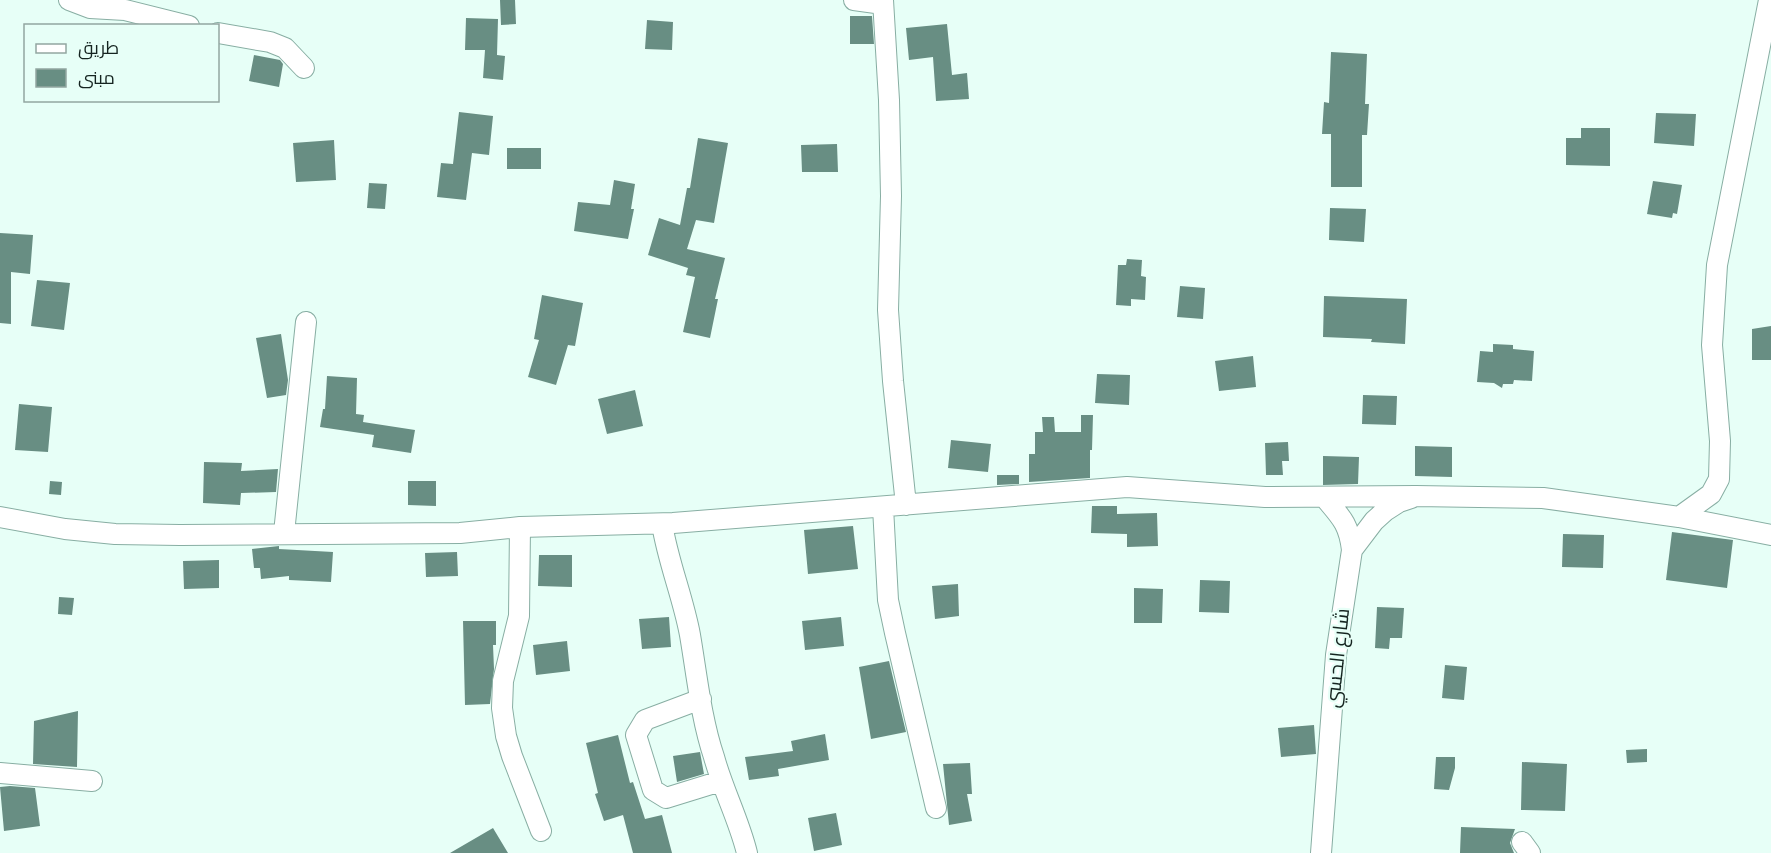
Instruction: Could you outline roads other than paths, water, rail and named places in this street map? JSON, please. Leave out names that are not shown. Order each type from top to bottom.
[{"type":"street","points":[[69,0],[90,8],[125,10],[181,24]]},
{"type":"street","points":[[854,0],[883,2],[891,184],[888,310],[906,506]]},
{"type":"street","points":[[1679,517],[1712,494],[1719,479],[1720,441],[1712,345],[1717,265],[1769,0]]},
{"type":"street","points":[[219,33],[270,42],[285,48],[304,68]]},
{"type":"street","points":[[284,533],[306,322]]},
{"type":"street","points":[[0,517],[65,530],[115,534],[460,533],[520,527],[662,524],[1127,487],[1265,497],[1543,498],[1679,517],[1771,534]]},
{"type":"street","name":"شارع الحسي","points":[[1321,853],[1336,655],[1352,550],[1374,521],[1385,511],[1399,502],[1416,496]]},
{"type":"street","points":[[1325,498],[1344,519],[1349,529],[1352,550]]},
{"type":"street","points":[[883,507],[888,600],[936,808]]},
{"type":"street","points":[[662,524],[667,554],[690,635],[707,734],[747,853]]},
{"type":"street","points":[[520,527],[519,616],[503,681],[502,708],[512,756],[541,831]]},
{"type":"street","points":[[700,699],[645,720],[636,735],[654,790],[666,798],[721,781]]},
{"type":"street","points":[[0,773],[92,781]]}]
